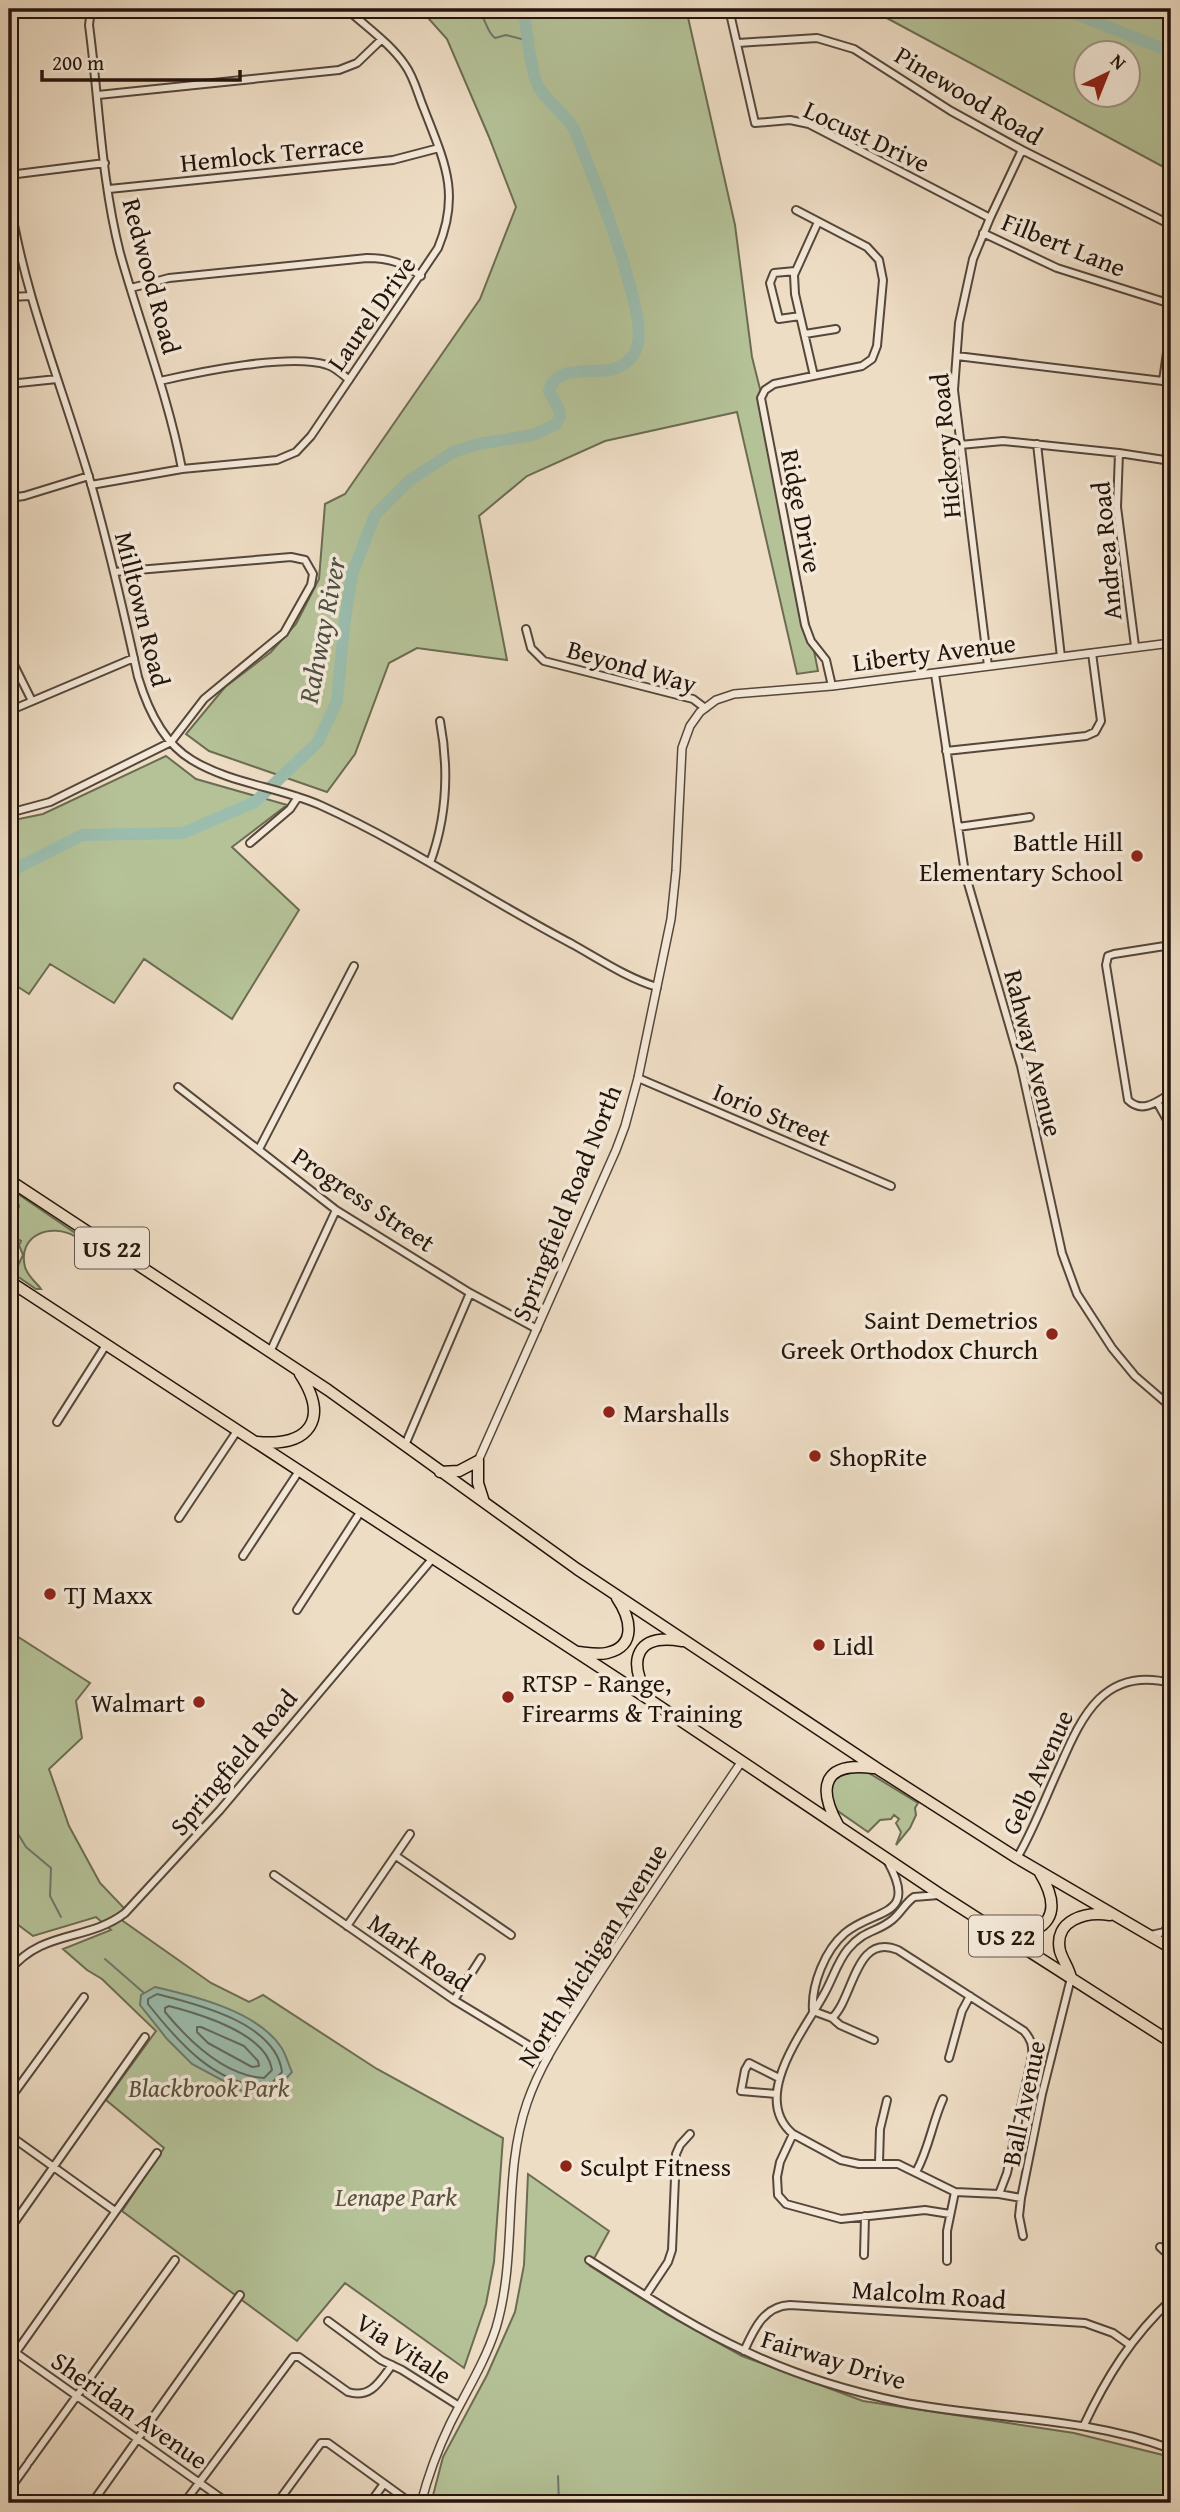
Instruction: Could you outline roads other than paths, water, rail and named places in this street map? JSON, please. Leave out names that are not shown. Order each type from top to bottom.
[{"type":"highway","name":"US 22","points":[[9,1180],[89,1228],[405,1445],[486,1506],[877,1769],[1038,1871],[1171,1948]]},
{"type":"highway","points":[[9,1192],[13,1206],[9,1224]]},
{"type":"highway","name":"US 22","points":[[9,1281],[578,1652],[941,1895],[1171,2042]]},
{"type":"highway","points":[[253,1441],[290,1441],[310,1425],[314,1412],[312,1398],[296,1369]]},
{"type":"highway","points":[[440,1472],[459,1471],[478,1461],[478,1483],[486,1506]]},
{"type":"highway","points":[[578,1652],[608,1653],[625,1640],[628,1619],[613,1593]]},
{"type":"highway","points":[[650,1700],[637,1673],[636,1661],[639,1653],[649,1644],[660,1640],[689,1643]]},
{"type":"highway","points":[[840,1828],[826,1799],[831,1779],[848,1767],[877,1769]]},
{"type":"highway","points":[[998,1932],[1030,1932],[1048,1919],[1052,1898],[1038,1871]]},
{"type":"highway","points":[[1071,1978],[1060,1947],[1061,1935],[1068,1924],[1087,1914],[1117,1917]]},
{"type":"street","name":"Redwood Road","points":[[95,9],[89,25],[111,215],[174,427],[182,469]]},
{"type":"street","name":"Laurel Drive","points":[[91,485],[182,469],[287,457],[296,452],[311,436],[438,248],[449,214],[449,190],[439,148],[405,65],[347,9]]},
{"type":"street","name":"Locust Drive","points":[[729,9],[755,123],[790,120],[809,124],[990,218]]},
{"type":"street","name":"Pinewood Road","points":[[738,43],[804,38],[842,44],[865,54],[951,111],[1171,225]]},
{"type":"street","points":[[98,95],[339,70],[357,63],[380,40]]},
{"type":"street","name":"Hemlock Terrace","points":[[109,189],[393,160],[439,148]]},
{"type":"street","name":"Hickory Road","points":[[988,666],[954,390],[959,323],[965,288],[990,218],[1022,150]]},
{"type":"street","points":[[9,175],[105,163]]},
{"type":"street","name":"Milltown Road","points":[[9,197],[16,240],[31,296],[89,477],[145,700],[172,742],[190,759],[214,770],[320,805],[430,863],[558,937],[657,987]]},
{"type":"street","name":"Ridge Drive","points":[[796,210],[867,247],[882,265],[877,346],[872,359],[855,368],[769,387],[762,393],[761,405],[805,625],[811,641],[826,660],[832,686]]},
{"type":"street","points":[[814,376],[795,294],[795,271],[818,222]]},
{"type":"street","name":"Filbert Lane","points":[[984,233],[1057,268],[1171,304]]},
{"type":"street","points":[[131,288],[169,278],[367,258],[392,259],[405,264],[421,276]]},
{"type":"street","points":[[795,271],[774,273],[770,283],[779,319],[800,316]]},
{"type":"street","points":[[9,297],[31,296]]},
{"type":"street","points":[[1163,381],[1171,324]]},
{"type":"street","points":[[804,334],[836,329]]},
{"type":"street","points":[[957,356],[1171,382]]},
{"type":"street","points":[[160,381],[198,373],[301,361],[328,365],[349,380]]},
{"type":"street","points":[[9,384],[57,379]]},
{"type":"street","points":[[960,446],[1003,441],[1171,461]]},
{"type":"street","points":[[1037,444],[1061,657]]},
{"type":"street","name":"Andrea Road","points":[[1119,453],[1116,507],[1135,646]]},
{"type":"street","points":[[9,498],[89,477]]},
{"type":"street","points":[[9,813],[50,802],[172,742],[204,699],[275,642],[291,623],[311,585],[313,574],[305,560],[291,557],[114,572]]},
{"type":"street","name":"Beyond Way","points":[[526,629],[531,648],[544,661],[693,699],[705,708]]},
{"type":"street","name":"Liberty Avenue","points":[[705,708],[716,700],[734,694],[935,674],[1171,643]]},
{"type":"street","points":[[946,751],[1086,736],[1095,732],[1101,721],[1092,653]]},
{"type":"street","points":[[9,655],[32,701]]},
{"type":"street","points":[[9,711],[134,658]]},
{"type":"street","name":"Rahway Avenue","points":[[935,674],[965,873],[1014,1042],[1062,1253],[1091,1318],[1112,1348],[1135,1376],[1171,1407]]},
{"type":"street","name":"Springfield Road North","points":[[478,1461],[616,1150],[629,1114],[673,905],[682,748],[690,726],[705,708]]},
{"type":"street","points":[[430,863],[440,837],[444,808],[446,754],[440,720]]},
{"type":"street","points":[[250,843],[290,809],[298,797]]},
{"type":"street","points":[[958,827],[1030,817]]},
{"type":"street","points":[[1171,945],[1114,954],[1108,956],[1105,965],[1128,1100],[1141,1107],[1157,1102],[1171,1093]]},
{"type":"street","points":[[259,1149],[354,966]]},
{"type":"street","name":"Iorio Street","points":[[638,1078],[891,1185]]},
{"type":"street","name":"Progress Street","points":[[178,1087],[336,1210],[470,1293],[537,1329]]},
{"type":"street","points":[[1157,1102],[1171,1127]]},
{"type":"street","points":[[270,1352],[336,1210]]},
{"type":"street","points":[[405,1445],[470,1293]]},
{"type":"street","points":[[57,1422],[106,1345]]},
{"type":"street","points":[[179,1518],[237,1431]]},
{"type":"street","points":[[243,1556],[299,1471]]},
{"type":"street","points":[[297,1611],[361,1511]]},
{"type":"street","name":"Springfield Road","points":[[9,1971],[34,1948],[48,1941],[106,1925],[125,1913],[220,1810],[433,1558]]},
{"type":"street","name":"Gelb Avenue","points":[[1017,1858],[1075,1730],[1088,1709],[1104,1694],[1134,1681],[1156,1680],[1171,1683]]},
{"type":"street","name":"North Michigan Avenue","points":[[421,2503],[435,2460],[485,2356],[501,2309],[508,2262],[514,2156],[527,2102],[548,2057],[636,1917],[741,1761]]},
{"type":"street","points":[[347,1926],[410,1834]]},
{"type":"street","points":[[396,1856],[511,1936]]},
{"type":"street","points":[[813,2011],[814,1988],[836,1942],[858,1924],[887,1911],[896,1899],[898,1881],[886,1858]]},
{"type":"street","name":"Mark Road","points":[[274,1875],[454,2000],[548,2057]]},
{"type":"street","points":[[941,1895],[914,1897],[891,1921],[862,1935],[847,1951],[779,2078],[776,2094],[780,2121],[793,2134],[841,2160],[859,2164],[898,2164],[956,2193],[999,2194],[1021,2198]]},
{"type":"street","points":[[1149,1935],[1162,1934],[1171,1922]]},
{"type":"street","points":[[832,2018],[842,2005],[861,1962],[876,1947],[891,1947],[1024,2031],[1033,2048],[1007,2173],[999,2194]]},
{"type":"street","points":[[454,2000],[481,1958]]},
{"type":"street","name":"Ball Avenue","points":[[1023,2236],[1019,2216],[1021,2198],[1042,2094],[1071,1978]]},
{"type":"street","points":[[949,2058],[962,2011],[970,1996]]},
{"type":"street","points":[[9,2100],[84,1997]]},
{"type":"street","points":[[813,2011],[874,2040]]},
{"type":"street","points":[[9,2230],[145,2037]]},
{"type":"street","points":[[776,2094],[741,2091],[742,2081],[749,2063],[779,2078]]},
{"type":"street","points":[[879,2163],[880,2129],[887,2099]]},
{"type":"street","points":[[916,2172],[928,2148],[933,2124],[943,2099]]},
{"type":"street","points":[[646,2295],[671,2257],[676,2154],[690,2134]]},
{"type":"street","points":[[793,2134],[780,2162],[777,2177],[778,2195],[791,2206],[841,2218],[925,2210],[950,2214]]},
{"type":"street","points":[[9,2135],[116,2211]]},
{"type":"street","points":[[9,2362],[12,2350],[157,2153]]},
{"type":"street","points":[[947,2261],[947,2231],[956,2193]]},
{"type":"street","points":[[864,2255],[865,2216]]},
{"type":"street","points":[[1160,2247],[1171,2257]]},
{"type":"street","points":[[9,2490],[175,2260]]},
{"type":"street","name":"Fairway Drive","points":[[589,2260],[677,2315],[744,2350],[851,2390],[902,2402],[1084,2425],[1168,2448]]},
{"type":"street","points":[[92,2503],[240,2295]]},
{"type":"street","points":[[1084,2425],[1111,2372],[1130,2345],[1171,2301]]},
{"type":"street","name":"Malcolm Road","points":[[744,2350],[752,2332],[778,2305],[1086,2323],[1112,2333],[1130,2345]]},
{"type":"street","name":"Via Vitale","points":[[328,2321],[381,2360],[459,2406]]},
{"type":"street","name":"Sheridan Avenue","points":[[12,2350],[228,2503]]},
{"type":"street","points":[[184,2503],[290,2359],[296,2357],[348,2392],[356,2394],[364,2394],[373,2389],[392,2365]]},
{"type":"street","points":[[1168,2448],[1171,2436]]},
{"type":"street","points":[[277,2503],[321,2443],[328,2443],[411,2503]]},
{"type":"street","points":[[370,2503],[383,2484]]},
{"type":"water","points":[[155,1987],[224,2007],[257,2024],[281,2047],[292,2072],[271,2095],[244,2092],[192,2064],[167,2039],[140,2005],[141,1995]]},
{"type":"waterway","points":[[477,9],[495,38],[506,35],[529,41]]},
{"type":"waterway","name":"Rahway River","points":[[9,872],[82,835],[183,833],[255,802],[318,742],[337,701],[352,574],[375,515],[410,480],[453,452],[478,444],[533,435],[556,424],[560,417],[559,410],[549,391],[559,377],[574,372],[614,369],[628,361],[635,353],[639,337],[638,323],[619,249],[574,129],[546,97],[535,79],[523,9]]},
{"type":"waterway","name":"Rahway River","points":[[1063,9],[1171,52]]},
{"type":"waterway","points":[[9,1819],[26,1847],[51,1868],[50,1896],[61,1917]]},
{"type":"waterway","points":[[105,1959],[144,1993]]},
{"type":"waterway","points":[[558,2476],[559,2503]]},
{"type":"place","name":"Battle Hill Elementary School","points":[[1137,856]]},
{"type":"place","name":"Saint Demetrios Greek Orthodox Church","points":[[1052,1334]]},
{"type":"place","name":"Marshalls","points":[[609,1412]]},
{"type":"place","name":"ShopRite","points":[[815,1456]]},
{"type":"place","name":"TJ Maxx","points":[[50,1594]]},
{"type":"place","name":"Lidl","points":[[819,1645]]},
{"type":"place","name":"RTSP - Range, Firearms & Training","points":[[508,1697]]},
{"type":"place","name":"Walmart","points":[[199,1702]]},
{"type":"place","name":"Sculpt Fitness","points":[[566,2166]]},
{"type":"park label","name":"Blackbrook Park","points":[[209,2087]]},
{"type":"park label","name":"Lenape Park","points":[[396,2196]]}]
